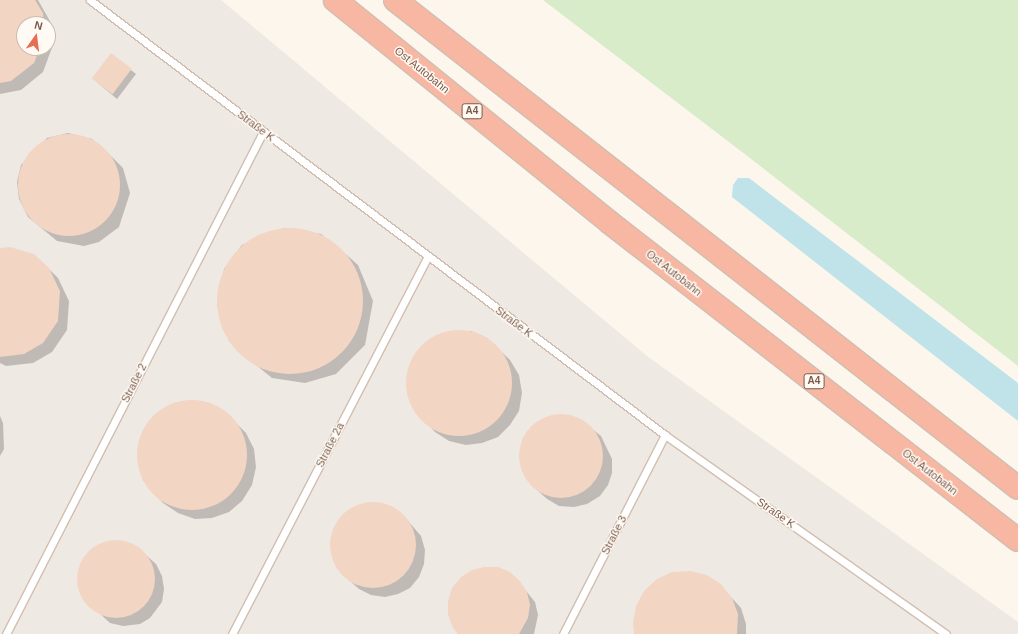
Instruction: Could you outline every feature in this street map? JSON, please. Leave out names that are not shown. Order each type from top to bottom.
[{"type":"highway","name":"Ost Autobahn","points":[[335,0],[609,222],[1018,540]]},
{"type":"highway","points":[[395,0],[1018,488]]},
{"type":"lane","name":"Straße K","points":[[90,0],[665,435],[946,634]]},
{"type":"lane","name":"Straße 2","points":[[6,634],[263,132]]},
{"type":"lane","name":"Straße 2a","points":[[232,634],[428,256]]},
{"type":"lane","name":"Straße 3","points":[[563,634],[665,435]]},
{"type":"shaded area","points":[[0,0],[221,0],[647,356],[1018,622],[1018,634],[0,634]]},
{"type":"green space","points":[[543,0],[1018,0],[1018,366],[746,155]]},
{"type":"water","points":[[738,178],[749,178],[1018,383],[1018,421],[732,197],[733,185]]},
{"type":"building","points":[[0,0],[35,0],[43,16],[16,16],[16,56],[37,56],[34,63],[11,81],[0,83]]},
{"type":"building","points":[[111,53],[132,69],[113,94],[92,79]]},
{"type":"building","points":[[69,134],[89,137],[98,142],[112,156],[117,165],[120,185],[117,205],[112,214],[98,228],[89,233],[69,236],[49,233],[40,228],[26,214],[21,205],[18,185],[21,165],[26,156],[40,142],[49,137]]},
{"type":"building","points":[[290,228],[318,234],[336,245],[346,255],[357,273],[363,301],[357,329],[346,347],[336,357],[318,368],[290,374],[262,368],[244,357],[234,347],[223,329],[217,301],[223,273],[234,255],[244,245],[262,234]]},
{"type":"building","points":[[10,247],[34,254],[49,268],[60,291],[58,321],[43,343],[24,354],[0,357],[0,248]]},
{"type":"building","points":[[459,330],[479,334],[497,345],[508,363],[512,383],[508,403],[497,421],[479,432],[459,436],[439,432],[421,421],[410,403],[406,383],[410,363],[421,345],[439,334]]},
{"type":"building","points":[[192,400],[213,404],[223,409],[231,416],[238,424],[243,434],[247,455],[243,476],[238,486],[231,494],[223,501],[213,506],[192,510],[171,506],[161,501],[153,494],[146,486],[141,476],[137,455],[141,434],[146,424],[153,416],[161,409],[171,404]]},
{"type":"building","points":[[553,414],[569,414],[585,421],[596,432],[603,448],[603,464],[600,472],[591,486],[585,491],[569,498],[553,498],[537,491],[526,480],[519,464],[519,448],[526,432],[537,421]]},
{"type":"building","points":[[373,502],[389,506],[403,515],[412,529],[416,545],[412,561],[403,575],[389,584],[373,588],[357,584],[343,575],[334,561],[330,545],[334,529],[343,515],[357,506]]},
{"type":"building","points":[[116,540],[131,543],[138,547],[148,557],[152,564],[155,579],[152,594],[148,601],[138,611],[131,615],[116,618],[101,615],[94,611],[84,601],[80,594],[77,579],[80,564],[84,557],[94,547],[101,543]]},
{"type":"building","points":[[484,567],[498,567],[510,572],[520,581],[527,592],[530,605],[528,618],[519,634],[458,634],[453,628],[448,615],[448,601],[452,588],[461,577],[472,570]]},
{"type":"building","points":[[690,571],[707,575],[721,584],[732,598],[738,614],[737,634],[634,634],[633,623],[636,606],[644,591],[657,579],[672,572]]}]
